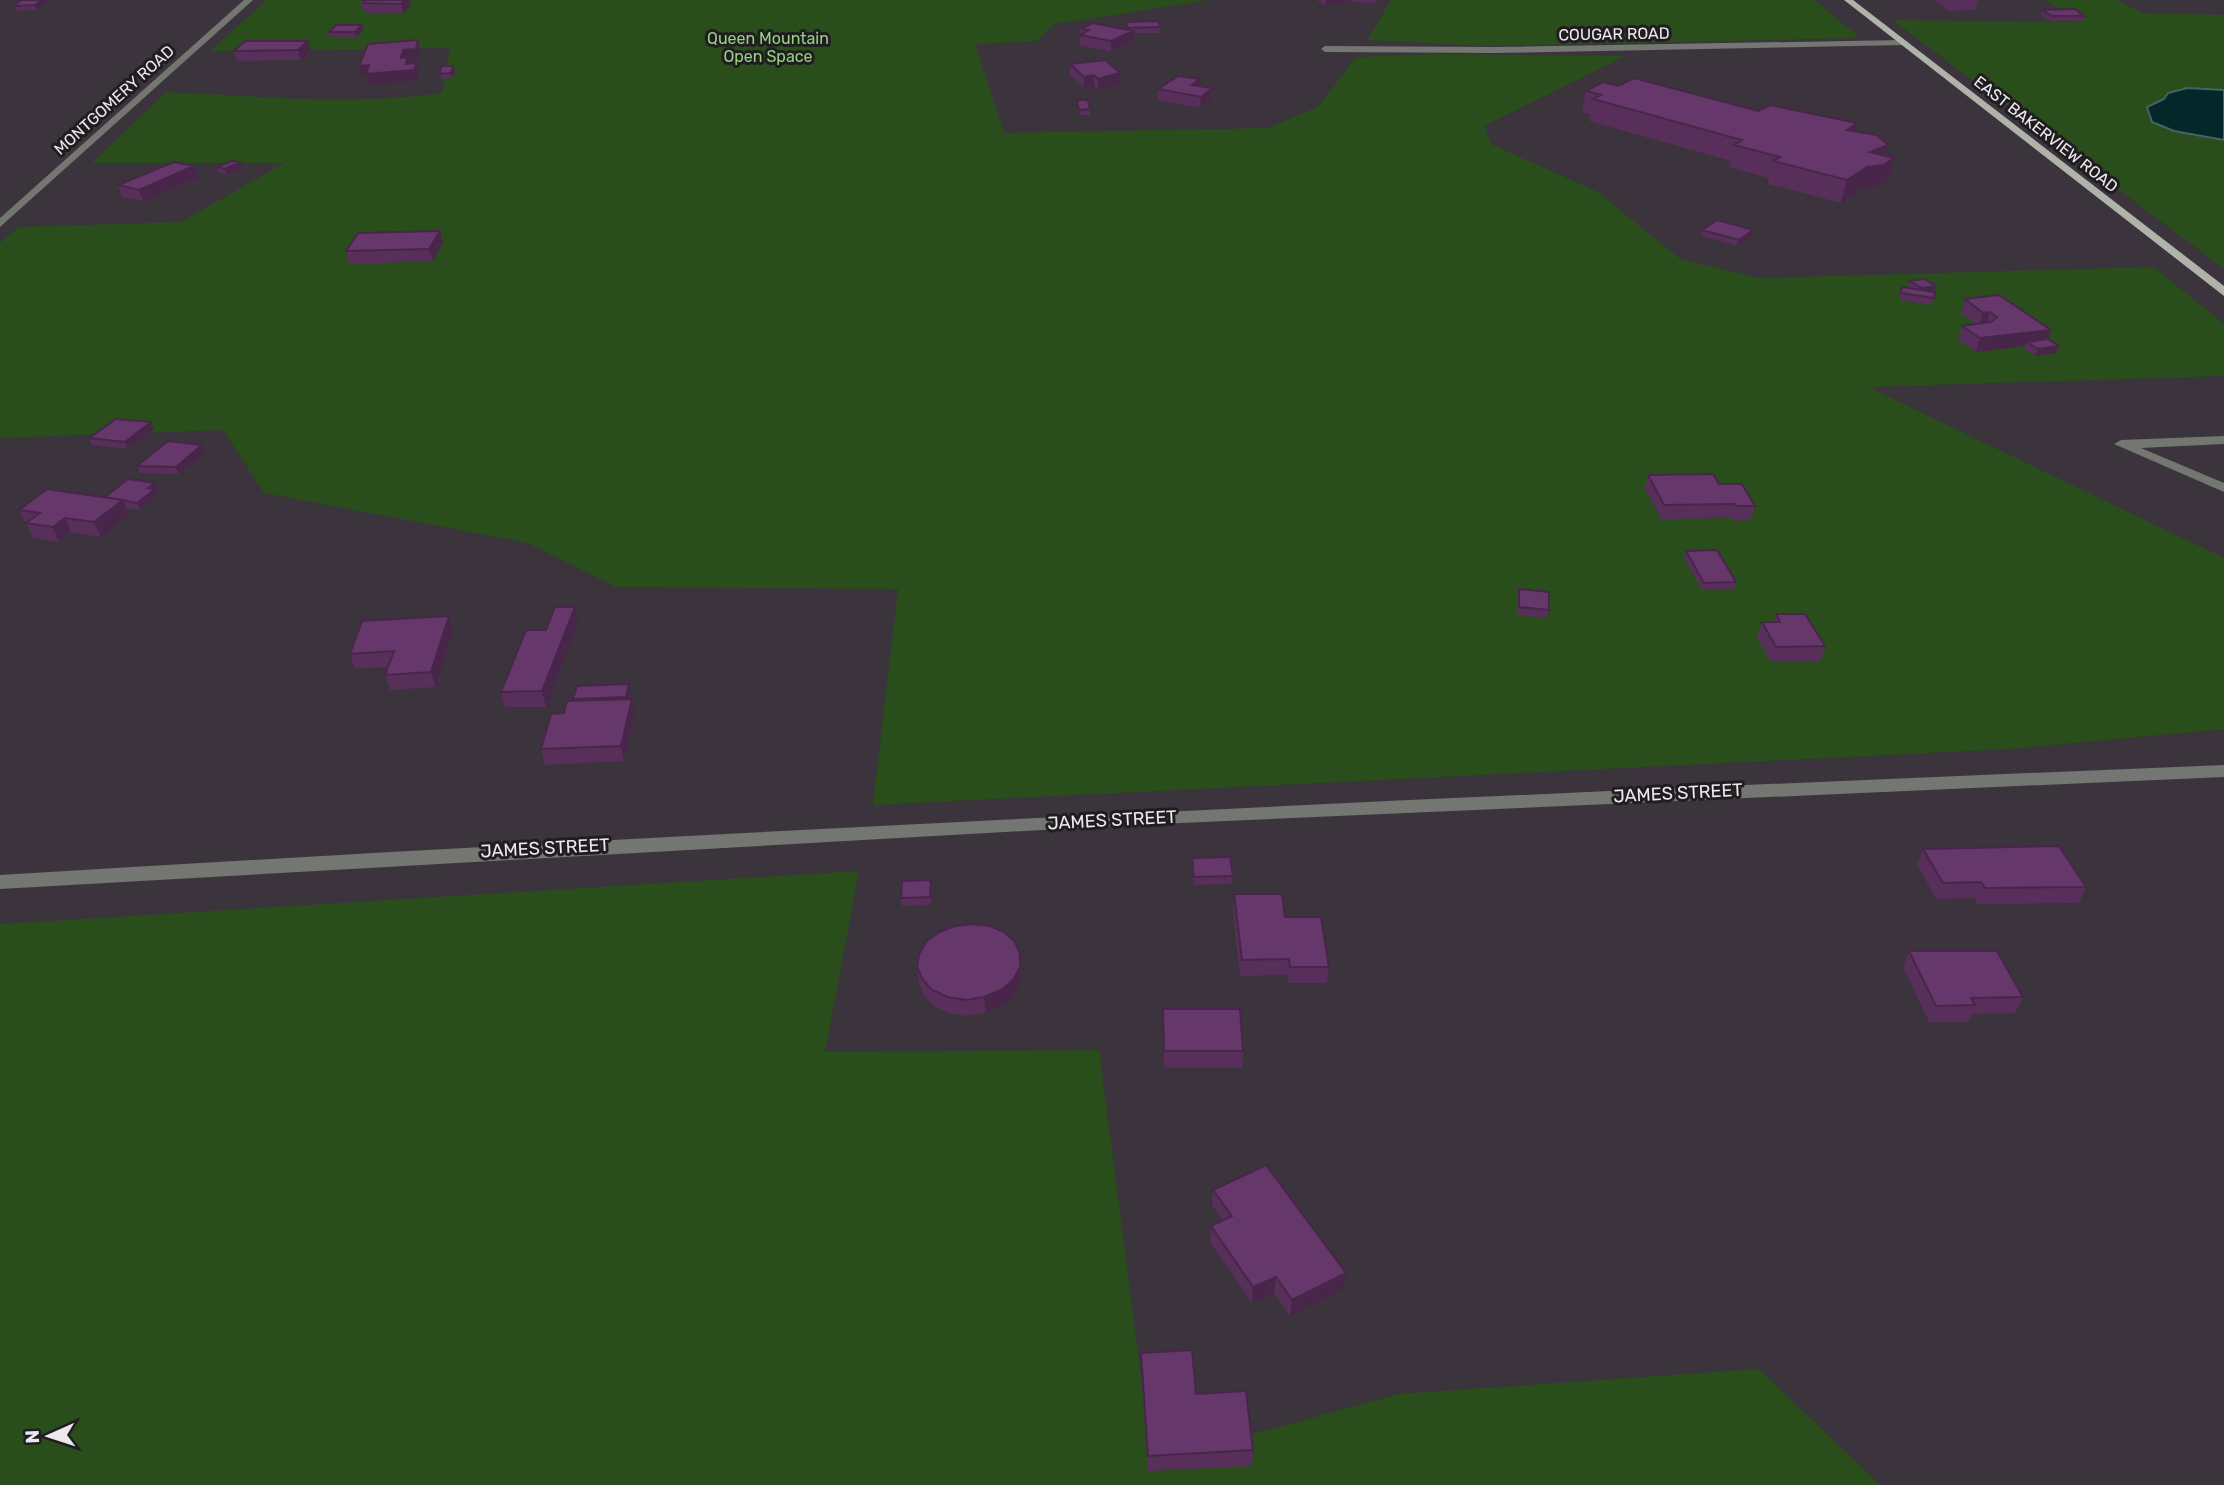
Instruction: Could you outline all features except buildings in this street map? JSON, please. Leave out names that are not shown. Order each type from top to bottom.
[{"type":"main road","name":"EAST BAKERVIEW ROAD","points":[[1848,0],[2224,292]]},
{"type":"street","name":"MONTGOMERY ROAD","points":[[0,225],[249,0]]},
{"type":"street","name":"COUGAR ROAD","points":[[1325,49],[1495,50],[1903,43]]},
{"type":"street","points":[[2224,440],[2121,444],[2224,488]]},
{"type":"street","name":"JAMES STREET","points":[[0,882],[503,850],[1675,792],[2224,771]]},
{"type":"green space","name":"Queen Mountain Open Space","points":[[267,0],[1209,0],[1055,24],[1037,41],[975,44],[1004,133],[1269,128],[1319,106],[1356,57],[1439,54],[1625,56],[1484,126],[1491,144],[1598,192],[1680,259],[1760,278],[2154,267],[2224,324],[2224,376],[1868,387],[2224,558],[2224,729],[2009,749],[873,805],[898,589],[616,587],[528,543],[264,493],[223,430],[0,438],[0,243],[18,227],[181,222],[284,163],[92,163],[166,92],[338,99],[442,93],[450,48],[210,51]]},
{"type":"green space","points":[[1391,0],[1815,0],[1860,38],[1484,46],[1367,40]]},
{"type":"green space","points":[[2047,0],[2118,0],[2142,13],[2224,15],[2224,90],[2187,88],[2168,93],[2174,131],[2224,140],[2224,269],[1892,20],[2074,22]]},
{"type":"green space","points":[[859,871],[825,1052],[1099,1050],[1152,1462],[1399,1394],[1759,1369],[1880,1485],[0,1485],[0,924]]},
{"type":"shaded area","points":[[2187,88],[2224,90],[2224,140],[2174,131],[2152,122],[2147,107],[2164,99],[2168,93]]}]
